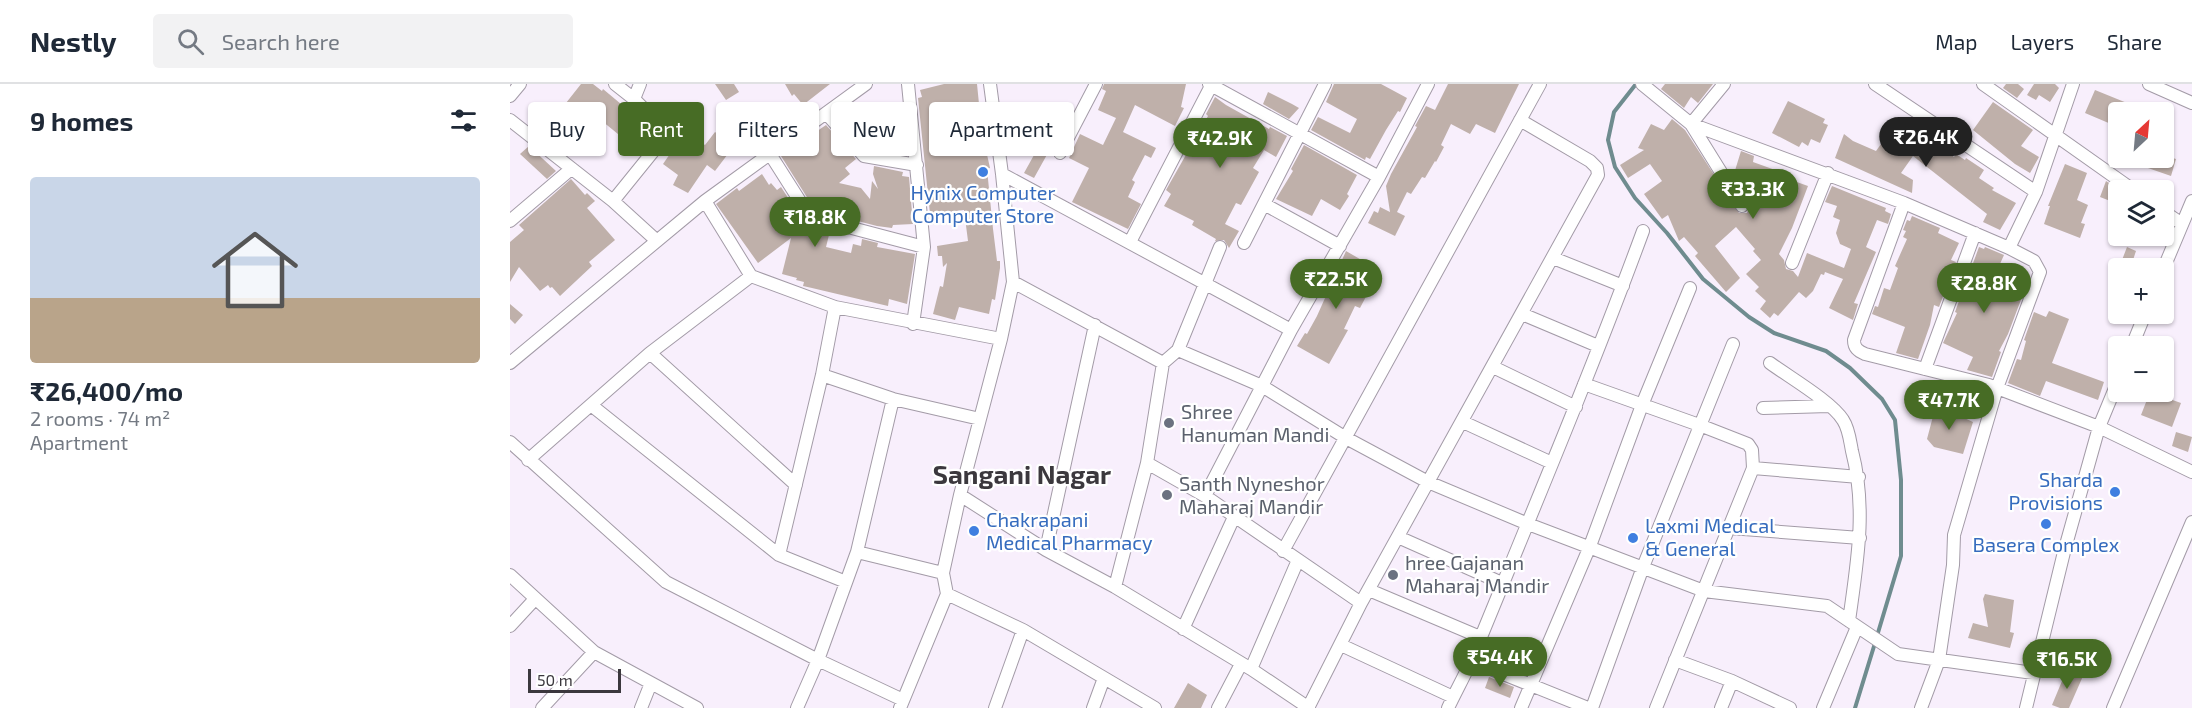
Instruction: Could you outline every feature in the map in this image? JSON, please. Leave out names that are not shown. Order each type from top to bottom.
[{"type":"street","points":[[510,96],[520,84]]},
{"type":"street","points":[[613,201],[668,133],[634,99],[615,84]]},
{"type":"street","points":[[634,99],[640,84]]},
{"type":"street","points":[[819,118],[866,84]]},
{"type":"street","points":[[908,84],[924,247],[913,324]]},
{"type":"street","points":[[510,442],[666,582],[902,704],[947,594],[943,573],[960,495],[1001,339],[1012,282],[1002,174],[990,84]]},
{"type":"street","points":[[1074,126],[1096,84]]},
{"type":"street","points":[[1130,242],[1211,84],[1379,177]]},
{"type":"street","points":[[1244,243],[1325,84]]},
{"type":"street","points":[[1205,496],[1291,330],[1379,177],[1428,84]]},
{"type":"street","points":[[1283,551],[1539,84]]},
{"type":"street","points":[[1691,124],[1724,84]]},
{"type":"street","points":[[1875,84],[2036,192]]},
{"type":"street","points":[[1983,84],[2119,180]]},
{"type":"street","points":[[2009,248],[2036,192],[2073,84]]},
{"type":"street","points":[[2149,84],[2192,103]]},
{"type":"street","points":[[1645,87],[1691,124],[1828,173],[1975,233],[2034,261],[2040,272],[1997,388],[1954,535],[1953,565],[1939,660],[1922,708]]},
{"type":"street","points":[[826,113],[864,156],[917,165]]},
{"type":"street","points":[[510,120],[613,201],[657,241]]},
{"type":"street","points":[[960,495],[1046,550],[1115,587],[1309,708],[1361,603],[1598,175],[1597,168],[1590,161],[1520,120]]},
{"type":"street","points":[[1691,124],[1742,206]]},
{"type":"street","points":[[510,363],[705,201],[767,156]]},
{"type":"street","points":[[771,156],[810,217],[924,247]]},
{"type":"street","points":[[510,221],[571,169]]},
{"type":"street","points":[[1792,263],[1828,173]]},
{"type":"street","points":[[1002,174],[1291,330]]},
{"type":"street","points":[[705,201],[751,276],[835,307],[913,324],[1001,339]]},
{"type":"street","points":[[2168,258],[2192,201]]},
{"type":"street","points":[[1904,203],[1854,340],[1854,345],[1858,350],[1865,354],[1997,388],[2099,427],[2192,472]]},
{"type":"street","points":[[1264,204],[1340,246]]},
{"type":"street","points":[[2174,219],[2182,224]]},
{"type":"street","points":[[1341,645],[1451,702],[1504,584],[1576,407],[1643,231]]},
{"type":"street","points":[[1925,369],[1975,233]]},
{"type":"street","points":[[1115,587],[1147,463],[1163,363],[1178,350],[1220,247]]},
{"type":"street","points":[[1552,258],[1623,286]]},
{"type":"street","points":[[528,460],[651,353],[751,276]]},
{"type":"street","points":[[1012,282],[1163,363]]},
{"type":"street","points":[[1521,708],[1590,546],[1642,405],[1690,288]]},
{"type":"street","points":[[779,555],[822,375],[835,307]]},
{"type":"street","points":[[1522,314],[1598,346]]},
{"type":"street","points":[[1046,550],[1095,325]]},
{"type":"street","points":[[1471,661],[1590,708],[1643,567],[1702,426],[1733,344]]},
{"type":"street","points":[[1178,350],[1262,386],[1346,438],[1428,482],[1528,524],[1704,591],[1827,606],[1898,654],[2033,673]]},
{"type":"street","points":[[651,353],[796,485]]},
{"type":"street","points":[[1770,363],[1830,406],[1843,420],[1859,477],[1860,538],[1857,626],[1823,708]]},
{"type":"street","points":[[1493,367],[1576,407]]},
{"type":"street","points":[[822,375],[893,399],[980,419]]},
{"type":"street","points":[[1584,384],[1748,444],[1752,450],[1753,468],[1656,708]]},
{"type":"street","points":[[797,708],[818,660],[857,552],[893,399]]},
{"type":"street","points":[[2026,708],[2033,673],[2099,427],[2109,402]]},
{"type":"street","points":[[591,405],[779,555],[846,582]]},
{"type":"street","points":[[1763,408],[1830,406]]},
{"type":"street","points":[[1463,422],[1552,463]]},
{"type":"street","points":[[1147,463],[1205,496],[1361,603]]},
{"type":"street","points":[[1753,468],[1859,477]]},
{"type":"street","points":[[1183,629],[1234,517]]},
{"type":"street","points":[[2113,708],[2192,522]]},
{"type":"street","points":[[1730,528],[1860,538]]},
{"type":"street","points":[[1398,537],[1504,584]]},
{"type":"street","points":[[857,552],[943,573]]},
{"type":"street","points":[[1218,708],[1246,667],[1298,560]]},
{"type":"street","points":[[510,575],[594,652],[698,708]]},
{"type":"street","points":[[1369,590],[1480,637]]},
{"type":"street","points":[[947,594],[1023,630],[1155,708]]},
{"type":"street","points":[[510,626],[535,599]]},
{"type":"street","points":[[996,708],[1023,630]]},
{"type":"street","points":[[542,708],[594,652]]},
{"type":"street","points":[[1675,660],[1732,681],[1791,708]]},
{"type":"street","points":[[1093,708],[1104,678]]},
{"type":"street","points":[[1721,708],[1732,681]]},
{"type":"street","points":[[641,708],[651,683]]},
{"type":"building","points":[[581,84],[593,84],[602,91],[603,89],[619,102],[618,134],[606,124],[606,102],[567,102]]},
{"type":"building","points":[[715,84],[734,84],[739,92],[726,100]]},
{"type":"building","points":[[785,84],[830,84],[807,102],[801,102],[794,94],[792,96]]},
{"type":"building","points":[[944,84],[977,84],[979,102],[929,102],[929,156],[987,156],[993,229],[997,261],[1000,261],[995,300],[992,299],[989,314],[959,307],[955,320],[933,314],[940,286],[943,287],[947,263],[943,267],[942,256],[938,256],[937,246],[968,241],[964,210],[930,214],[918,98],[922,97],[920,90]]},
{"type":"building","points":[[1104,84],[1186,84],[1181,107],[1184,108],[1175,126],[1135,105],[1123,132],[1156,148],[1151,158],[1145,155],[1132,180],[1135,182],[1128,197],[1141,204],[1128,229],[1072,202],[1089,168],[1069,158],[1074,156],[1074,147],[1080,134],[1103,145],[1116,118],[1098,110],[1106,91],[1102,89]]},
{"type":"building","points":[[1334,84],[1381,84],[1407,98],[1370,159],[1366,157],[1365,160],[1311,130],[1318,117],[1350,133],[1357,119],[1326,102]]},
{"type":"building","points":[[1448,84],[1519,84],[1495,133],[1476,124],[1470,134],[1451,124],[1441,145],[1444,147],[1436,162],[1411,194],[1407,192],[1397,212],[1405,216],[1395,236],[1368,223],[1374,211],[1378,213],[1380,207],[1390,212],[1386,186],[1391,174],[1426,106],[1435,110]]},
{"type":"building","points":[[1665,84],[1713,84],[1698,103],[1691,97],[1684,108],[1661,89]]},
{"type":"building","points":[[2006,84],[2018,84],[2024,89],[2017,98],[2003,88]]},
{"type":"building","points":[[2034,84],[2055,84],[2059,88],[2050,102],[2039,95],[2036,100],[2027,95]]},
{"type":"building","points":[[2095,90],[2125,102],[2108,102],[2108,123],[2085,113]]},
{"type":"building","points":[[1268,92],[1299,108],[1289,119],[1263,104]]},
{"type":"building","points":[[1215,97],[1269,129],[1270,127],[1287,136],[1276,157],[1264,150],[1253,168],[1259,172],[1241,205],[1236,203],[1225,224],[1239,231],[1229,248],[1224,240],[1215,241],[1216,239],[1192,225],[1194,221],[1164,206],[1171,194],[1166,190],[1208,116],[1206,114]]},
{"type":"building","points":[[1788,101],[1825,119],[1823,123],[1828,125],[1820,143],[1811,139],[1808,146],[1802,142],[1799,147],[1772,133]]},
{"type":"building","points":[[1993,102],[2033,130],[2021,146],[2039,157],[2030,173],[2015,164],[1973,130]]},
{"type":"building","points":[[1672,119],[1685,130],[1739,213],[1747,213],[1750,206],[1733,177],[1741,151],[1754,156],[1753,162],[1781,172],[1780,176],[1808,186],[1779,254],[1784,260],[1786,269],[1793,271],[1798,277],[1807,253],[1844,268],[1851,249],[1840,244],[1836,233],[1840,220],[1833,217],[1837,206],[1825,202],[1832,186],[1886,208],[1885,211],[1891,214],[1888,224],[1877,220],[1866,247],[1876,252],[1854,303],[1858,304],[1853,320],[1829,308],[1843,279],[1825,272],[1824,275],[1821,274],[1813,291],[1806,298],[1799,292],[1778,316],[1774,313],[1770,318],[1760,309],[1766,301],[1755,291],[1759,287],[1746,274],[1761,260],[1753,251],[1755,249],[1736,227],[1715,246],[1740,278],[1726,292],[1695,256],[1698,253],[1684,237],[1679,241],[1668,215],[1662,219],[1644,194],[1662,181],[1650,164],[1628,178],[1620,165],[1644,150],[1638,148],[1651,124],[1664,130]]},
{"type":"building","points":[[1899,119],[1928,135],[1954,157],[1956,154],[1965,160],[1966,158],[1984,170],[1979,178],[1994,188],[1992,190],[2016,203],[2000,230],[1983,222],[1987,214],[1913,156],[1901,173],[1913,180],[1912,193],[1835,158],[1844,134],[1853,141],[1876,151]]},
{"type":"building","points":[[826,125],[831,131],[831,156],[853,156],[856,159],[845,168],[850,174],[839,183],[861,188],[870,199],[872,181],[878,189],[873,174],[874,166],[903,172],[902,176],[909,177],[913,224],[893,225],[892,228],[877,226],[815,210],[781,156],[819,156],[819,130]]},
{"type":"building","points":[[715,132],[716,156],[726,156],[715,171],[707,165],[688,193],[673,185],[678,175],[663,164],[668,156],[704,156],[705,145]]},
{"type":"building","points":[[1304,145],[1357,175],[1347,194],[1349,196],[1340,210],[1321,199],[1312,216],[1276,199],[1293,171],[1291,169]]},
{"type":"building","points":[[528,147],[528,156],[540,156],[556,171],[547,179],[520,154]]},
{"type":"building","points":[[1033,156],[1046,156],[1034,178],[1024,173]]},
{"type":"building","points":[[2065,164],[2087,173],[2077,200],[2088,205],[2081,223],[2085,224],[2080,238],[2044,224],[2050,206],[2048,206]]},
{"type":"building","points":[[2148,168],[2173,168],[2171,176]]},
{"type":"building","points":[[762,174],[769,185],[771,183],[777,190],[781,187],[804,222],[830,231],[826,247],[851,253],[853,244],[861,246],[862,239],[878,243],[877,247],[915,254],[907,304],[889,299],[888,306],[803,286],[804,282],[796,280],[797,278],[782,274],[791,238],[758,263],[716,204],[737,188],[739,191]]},
{"type":"building","points":[[571,179],[585,195],[587,193],[595,201],[587,208],[615,240],[589,262],[592,266],[560,296],[548,285],[540,291],[519,267],[510,282],[510,242],[524,230],[519,225]]},
{"type":"building","points":[[2106,181],[2108,182],[2108,200],[2100,197]]},
{"type":"building","points":[[1912,216],[1940,228],[1938,233],[1959,243],[1951,260],[1956,262],[1939,307],[1934,305],[1930,325],[1918,359],[1896,353],[1905,327],[1872,314],[1875,306],[1878,307],[1884,288],[1890,290],[1898,268],[1895,266],[1907,239],[1903,237],[1906,231],[1903,230],[1907,220],[1910,221]]},
{"type":"building","points":[[1979,247],[1984,249],[1985,247],[2004,255],[1995,275],[1998,276],[1991,293],[2011,301],[2022,273],[2030,276],[2008,334],[1999,351],[2001,352],[1992,377],[1967,370],[1973,357],[1943,343],[1957,313],[1955,312]]},
{"type":"building","points":[[2127,247],[2136,251],[2134,258],[2123,258]]},
{"type":"building","points":[[1346,251],[1365,262],[1356,279],[1371,287],[1360,308],[1355,306],[1344,329],[1348,330],[1329,364],[1297,346],[1317,316]]},
{"type":"building","points":[[510,304],[523,315],[515,324],[510,319]]},
{"type":"building","points":[[2049,311],[2069,319],[2052,363],[2104,382],[2098,400],[2046,381],[2040,396],[2008,383],[2017,359],[2021,360],[2026,341],[2024,340],[2034,312],[2046,317]]},
{"type":"building","points":[[2174,401],[2181,403],[2172,427],[2141,415],[2146,402]]},
{"type":"building","points":[[1936,405],[1973,422],[1963,454],[1934,447],[1927,439]]},
{"type":"building","points":[[2176,432],[2192,437],[2188,452],[2172,446]]},
{"type":"building","points":[[1985,594],[2014,600],[2010,632],[2014,633],[2010,648],[1968,638],[1973,623],[1988,627],[1983,599]]},
{"type":"building","points":[[2067,669],[2083,676],[2069,708],[2060,708],[2052,705]]},
{"type":"building","points":[[1489,677],[1514,687],[1510,698],[1485,688]]},
{"type":"building","points":[[1188,683],[1207,695],[1201,708],[1174,708]]},
{"type":"waterway","points":[[1636,84],[1614,112],[1608,140],[1615,167],[1635,198],[1667,233],[1703,279],[1749,317],[1774,333],[1826,351],[1850,368],[1882,399],[1895,420],[1901,480],[1901,556],[1877,636]]},
{"type":"waterway","points":[[1855,708],[1875,643]]},
{"type":"place","name":"Hynix Computer Computer Store","points":[[983,172]]},
{"type":"place","name":"Shree Hanuman Mandi","points":[[1169,423]]},
{"type":"place","name":"Sharda Provisions","points":[[2115,492]]},
{"type":"place","name":"Santh Nyneshor Maharaj Mandir","points":[[1167,495]]},
{"type":"place","name":"Basera Complex","points":[[2046,524]]},
{"type":"place","name":"Chakrapani Medical Pharmacy","points":[[974,531]]},
{"type":"place","name":"Laxmi Medical & General","points":[[1633,538]]},
{"type":"place","name":"hree Gajanan Maharaj Mandir","points":[[1393,575]]},
{"type":"district","name":"Sangani Nagar","points":[[1022,475]]}]
